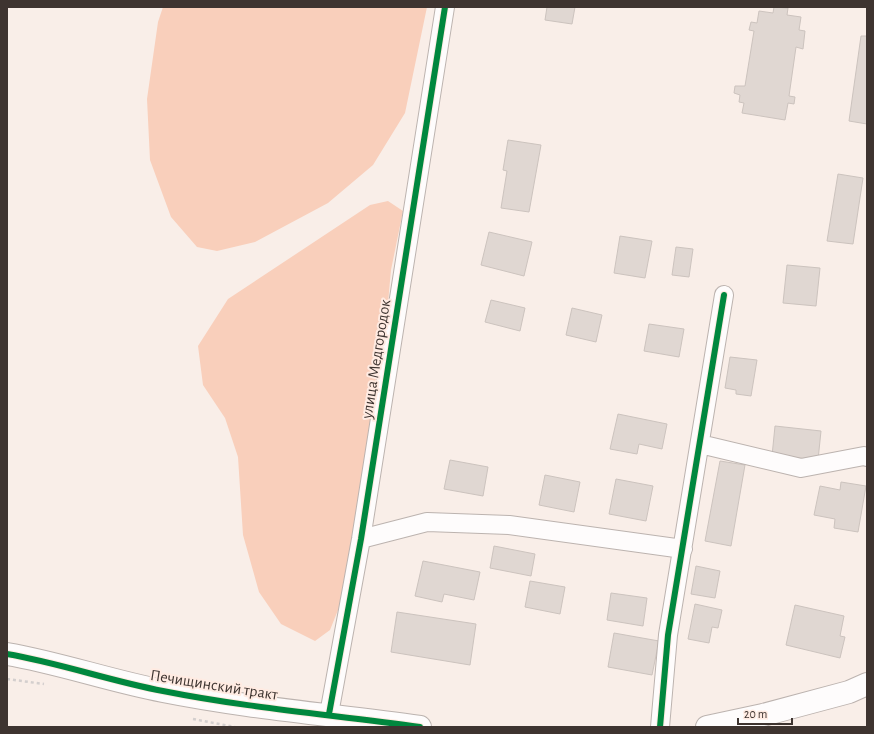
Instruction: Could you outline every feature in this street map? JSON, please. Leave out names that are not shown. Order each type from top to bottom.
[{"type":"street","name":"улица Медгородок","points":[[329,714],[361,539],[445,7]]},
{"type":"street","points":[[660,727],[668,635],[724,295]]},
{"type":"street","points":[[700,444],[801,468],[864,456],[867,457]]},
{"type":"street","points":[[361,539],[427,522],[509,525],[683,549]]},
{"type":"street","name":"Печищинский тракт","points":[[7,654],[162,691],[250,706],[329,714],[420,727]]},
{"type":"street","points":[[707,727],[770,713],[849,692],[867,684]]},
{"type":"shaded area","points":[[163,7],[427,7],[405,113],[373,165],[328,203],[255,242],[217,251],[197,247],[171,217],[150,160],[147,99],[158,22]]},
{"type":"shaded area","points":[[388,201],[403,211],[391,270],[379,401],[344,595],[330,630],[315,641],[281,624],[259,592],[243,535],[238,457],[225,418],[203,385],[198,346],[228,299],[370,205]]},
{"type":"building","points":[[547,7],[575,7],[572,24],[545,20]]},
{"type":"building","points":[[774,7],[788,8],[787,15],[801,17],[799,30],[805,31],[803,49],[796,47],[789,96],[795,97],[794,104],[788,103],[785,120],[742,113],[744,103],[739,102],[740,95],[734,93],[735,86],[745,86],[754,31],[749,30],[751,22],[757,23],[759,11],[773,13]]},
{"type":"building","points":[[861,36],[867,36],[867,124],[849,121]]},
{"type":"building","points":[[508,140],[541,145],[529,212],[501,208],[507,171],[503,170]]},
{"type":"building","points":[[838,174],[863,178],[853,244],[827,241]]},
{"type":"building","points":[[489,232],[532,242],[524,276],[481,265]]},
{"type":"building","points":[[620,236],[652,241],[645,278],[614,273]]},
{"type":"building","points":[[676,247],[693,249],[689,277],[672,275]]},
{"type":"building","points":[[787,265],[820,268],[816,306],[783,303]]},
{"type":"building","points":[[491,300],[525,308],[520,331],[485,322]]},
{"type":"building","points":[[572,308],[602,315],[596,342],[566,335]]},
{"type":"building","points":[[649,324],[684,329],[679,357],[644,351]]},
{"type":"building","points":[[730,357],[757,360],[751,396],[736,394],[736,390],[725,388]]},
{"type":"building","points":[[618,414],[667,424],[662,449],[639,444],[637,454],[610,449]]},
{"type":"building","points":[[775,426],[821,431],[818,460],[772,456]]},
{"type":"building","points":[[450,460],[488,467],[483,496],[444,489]]},
{"type":"building","points":[[720,461],[745,465],[731,546],[705,541]]},
{"type":"building","points":[[545,475],[580,482],[574,512],[539,505]]},
{"type":"building","points":[[616,479],[653,486],[646,521],[609,514]]},
{"type":"building","points":[[841,482],[866,486],[858,532],[834,528],[835,519],[814,515],[820,486],[840,490]]},
{"type":"building","points":[[494,546],[535,554],[531,576],[490,568]]},
{"type":"building","points":[[423,561],[480,572],[474,600],[444,594],[442,602],[415,596]]},
{"type":"building","points":[[696,566],[720,571],[715,598],[691,594]]},
{"type":"building","points":[[530,581],[565,587],[560,614],[525,607]]},
{"type":"building","points":[[611,593],[647,598],[643,626],[607,620]]},
{"type":"building","points":[[695,604],[722,610],[718,628],[712,627],[709,643],[688,639]]},
{"type":"building","points":[[795,605],[844,616],[840,636],[845,637],[840,658],[786,645]]},
{"type":"building","points":[[397,612],[476,624],[470,665],[391,652]]},
{"type":"building","points":[[614,633],[659,641],[652,675],[608,667]]},
{"type":"cycle path","points":[[329,714],[361,539],[445,7]]},
{"type":"cycle path","points":[[660,727],[668,635],[724,295]]},
{"type":"cycle path","points":[[7,654],[46,662],[143,687],[195,697],[259,707],[420,727]]}]
